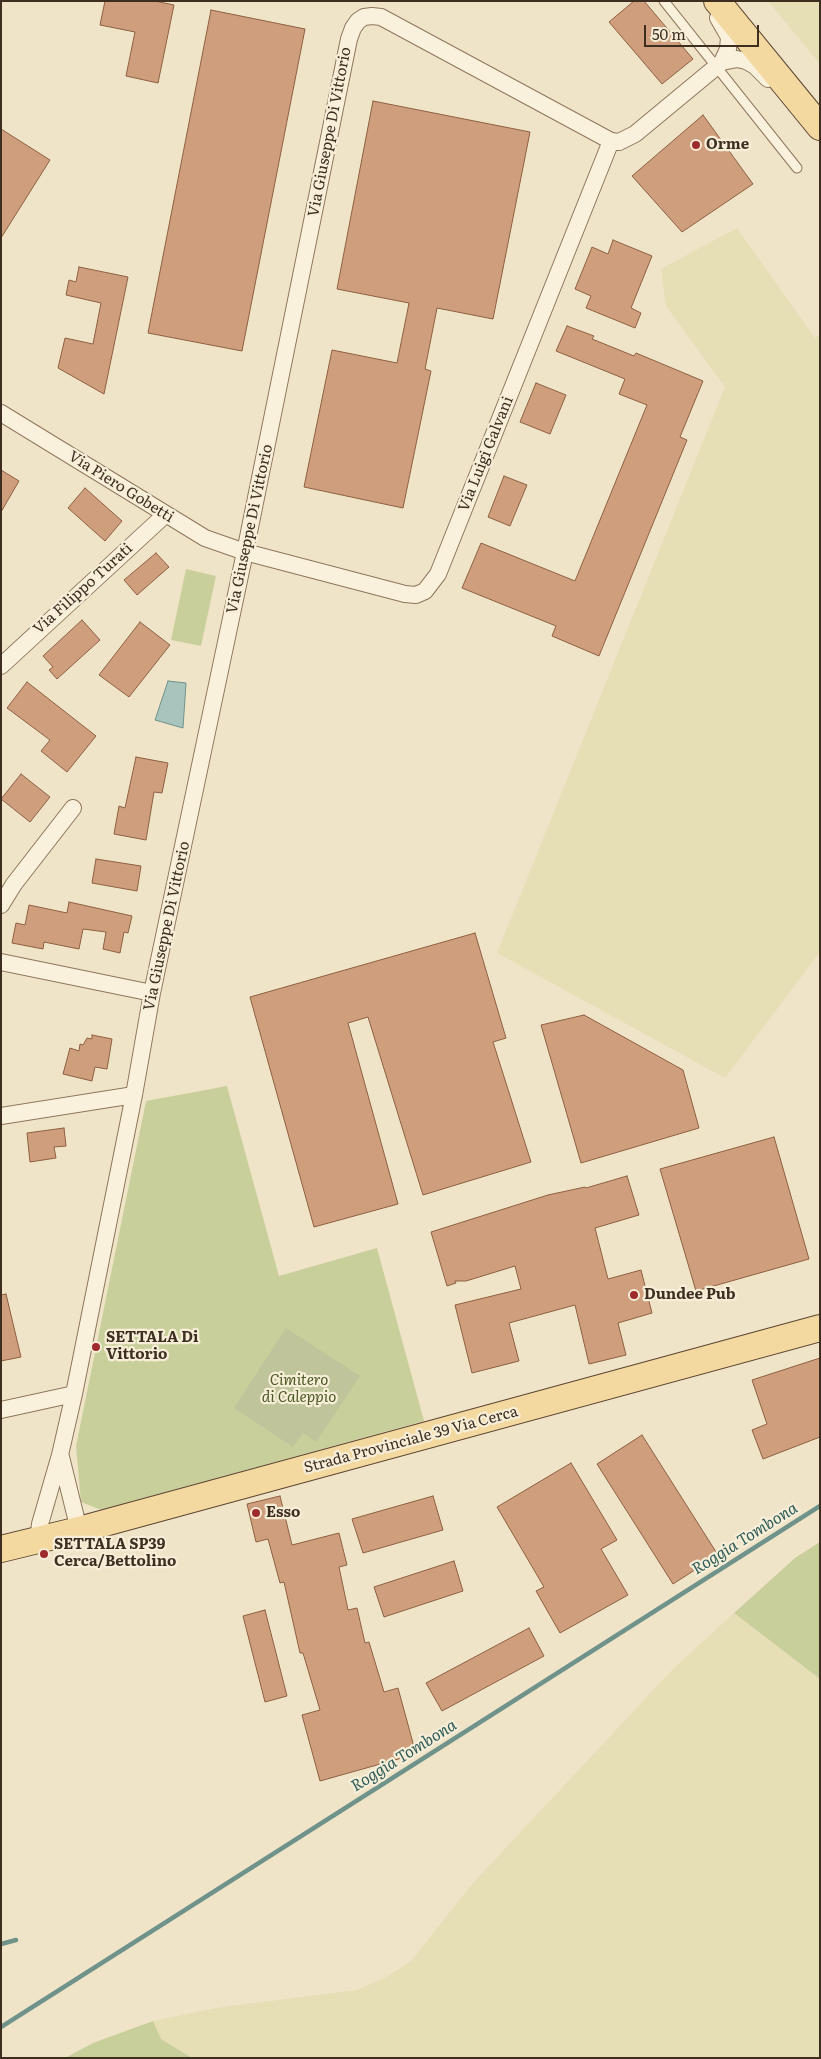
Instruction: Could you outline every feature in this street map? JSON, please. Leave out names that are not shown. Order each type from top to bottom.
[{"type":"main road","points":[[717,1],[820,127]]},
{"type":"main road","name":"Strada Provinciale 39 Via Cerca","points":[[1,1549],[79,1530],[820,1328]]},
{"type":"street","points":[[706,1],[725,27],[729,37],[728,49],[720,65]]},
{"type":"street","name":"Via Giuseppe Di Vittorio","points":[[38,1541],[40,1524],[60,1455],[74,1394],[134,1095],[152,993],[245,552],[349,39],[358,21],[372,16],[381,17],[611,141]]},
{"type":"street","points":[[611,141],[619,142],[635,134],[720,65],[737,59],[755,66],[764,74],[804,124],[820,134]]},
{"type":"street","name":"Via Luigi Galvani","points":[[245,552],[405,594],[416,595],[428,588],[438,574],[611,141]]},
{"type":"street","name":"Via Piero Gobetti","points":[[1,413],[205,538],[245,552]]},
{"type":"street","name":"Via Filippo Turati","points":[[1,666],[166,514]]},
{"type":"street","points":[[1,905],[14,884],[73,808]]},
{"type":"street","points":[[1,962],[152,993]]},
{"type":"street","points":[[1,1116],[134,1095]]},
{"type":"street","points":[[1,1410],[74,1394]]},
{"type":"street","name":"Via Giuseppe Di Vittorio","points":[[60,1455],[79,1530]]},
{"type":"lane","points":[[664,1],[720,65],[797,168]]},
{"type":"shaded area","points":[[768,1],[820,1],[820,64]]},
{"type":"shaded area","points":[[737,228],[815,338],[820,335],[820,952],[725,1078],[497,953],[725,387],[666,306],[661,269]]},
{"type":"shaded area","points":[[734,1613],[820,1679],[820,2058],[192,2058],[161,2039],[153,2021],[216,2008],[357,1990],[385,1978],[411,1961],[472,1884],[673,1669]]},
{"type":"green space","points":[[186,569],[216,576],[201,646],[171,640]]},
{"type":"green space","points":[[227,1086],[279,1276],[377,1248],[424,1421],[101,1510],[81,1502],[76,1446],[146,1101]]},
{"type":"green space","name":"Cimitero di Caleppio","points":[[286,1328],[360,1376],[316,1442],[303,1433],[293,1447],[234,1408]]},
{"type":"green space","points":[[820,1542],[820,1679],[734,1613],[795,1558]]},
{"type":"green space","points":[[153,2021],[161,2039],[192,2058],[65,2058],[93,2043]]},
{"type":"water","points":[[168,681],[186,683],[183,728],[155,720]]},
{"type":"building","points":[[105,1],[155,1],[174,5],[158,83],[126,76],[135,32],[100,25]]},
{"type":"building","points":[[634,1],[644,1],[693,59],[662,84],[609,22]]},
{"type":"building","points":[[211,10],[305,29],[242,351],[148,333]]},
{"type":"building","points":[[373,101],[530,132],[493,319],[437,308],[425,369],[431,371],[403,508],[304,487],[332,350],[397,363],[409,303],[337,289]]},
{"type":"building","name":"Orme","points":[[703,115],[753,184],[682,232],[632,176]]},
{"type":"building","points":[[1,129],[50,160],[1,238]]},
{"type":"building","points":[[613,240],[652,256],[631,308],[641,313],[635,328],[586,308],[591,296],[575,289],[592,247],[608,254]]},
{"type":"building","points":[[79,267],[128,277],[104,394],[58,368],[65,338],[93,344],[101,303],[66,295],[69,280],[76,282]]},
{"type":"building","points":[[567,326],[594,336],[592,339],[634,356],[636,353],[703,381],[680,437],[687,440],[599,656],[552,636],[556,626],[462,588],[481,543],[575,581],[647,405],[619,394],[625,379],[556,351]]},
{"type":"building","points":[[536,383],[566,395],[550,434],[520,422]]},
{"type":"building","points":[[1,470],[19,481],[1,512]]},
{"type":"building","points":[[504,476],[527,485],[510,526],[488,517]]},
{"type":"building","points":[[85,488],[122,521],[105,541],[68,508]]},
{"type":"building","points":[[156,553],[169,567],[137,595],[124,580]]},
{"type":"building","points":[[82,620],[100,640],[57,679],[49,670],[53,667],[43,656]]},
{"type":"building","points":[[140,622],[170,645],[129,697],[99,675]]},
{"type":"building","points":[[27,682],[96,736],[67,772],[41,751],[50,740],[7,708]]},
{"type":"building","points":[[136,757],[168,763],[162,793],[154,792],[146,840],[114,834],[119,806],[125,808]]},
{"type":"building","points":[[21,774],[50,797],[30,822],[1,799]]},
{"type":"building","points":[[96,859],[141,866],[137,891],[92,883]]},
{"type":"building","points":[[69,902],[132,916],[128,933],[124,932],[120,953],[103,949],[106,932],[83,929],[79,949],[44,942],[43,949],[12,943],[16,923],[25,925],[29,905],[67,913]]},
{"type":"building","points":[[475,933],[506,1038],[493,1042],[531,1162],[423,1195],[368,1017],[348,1023],[398,1204],[314,1227],[250,997]]},
{"type":"building","points":[[584,1015],[683,1070],[699,1128],[581,1163],[541,1025]]},
{"type":"building","points":[[92,1035],[112,1039],[107,1069],[95,1067],[92,1081],[63,1074],[70,1048],[79,1051],[80,1044],[83,1045],[87,1038],[92,1039]]},
{"type":"building","points":[[64,1128],[66,1146],[54,1147],[56,1158],[30,1162],[27,1133]]},
{"type":"building","points":[[774,1137],[809,1259],[696,1291],[660,1169]]},
{"type":"building","points":[[627,1176],[639,1215],[595,1228],[608,1279],[641,1270],[652,1313],[618,1323],[626,1355],[589,1364],[575,1305],[509,1323],[519,1361],[472,1373],[455,1305],[521,1289],[515,1266],[466,1281],[455,1281],[456,1283],[447,1286],[431,1232],[548,1195],[586,1188]]},
{"type":"building","points":[[6,1294],[21,1357],[1,1361],[1,1295]]},
{"type":"building","points":[[820,1358],[820,1437],[763,1459],[752,1430],[767,1424],[752,1380]]},
{"type":"building","points":[[642,1435],[718,1555],[673,1584],[597,1464]]},
{"type":"building","points":[[571,1463],[617,1540],[601,1549],[628,1595],[560,1633],[536,1591],[544,1587],[497,1507]]},
{"type":"building","points":[[280,1496],[292,1545],[339,1533],[347,1565],[339,1567],[348,1610],[357,1608],[365,1643],[369,1642],[384,1692],[398,1688],[416,1754],[320,1781],[302,1715],[320,1710],[303,1653],[300,1653],[284,1582],[280,1583],[268,1539],[256,1542],[247,1504]]},
{"type":"building","points":[[433,1496],[443,1530],[363,1553],[352,1519]]},
{"type":"building","points":[[454,1561],[463,1591],[384,1617],[374,1587]]},
{"type":"building","points":[[265,1610],[287,1696],[265,1702],[243,1616]]},
{"type":"building","points":[[529,1628],[544,1656],[442,1711],[426,1683]]},
{"type":"waterway","name":"Roggia Tombona","points":[[1,2027],[820,1506]]},
{"type":"waterway","points":[[1,1944],[16,1940]]},
{"type":"place","name":"Orme","points":[[696,145]]},
{"type":"place","name":"Dundee Pub","points":[[634,1295]]},
{"type":"place","name":"SETTALA Di Vittorio","points":[[96,1347]]},
{"type":"place","name":"Esso","points":[[256,1513]]},
{"type":"place","name":"SETTALA SP39 Cerca/Bettolino","points":[[44,1554]]}]
